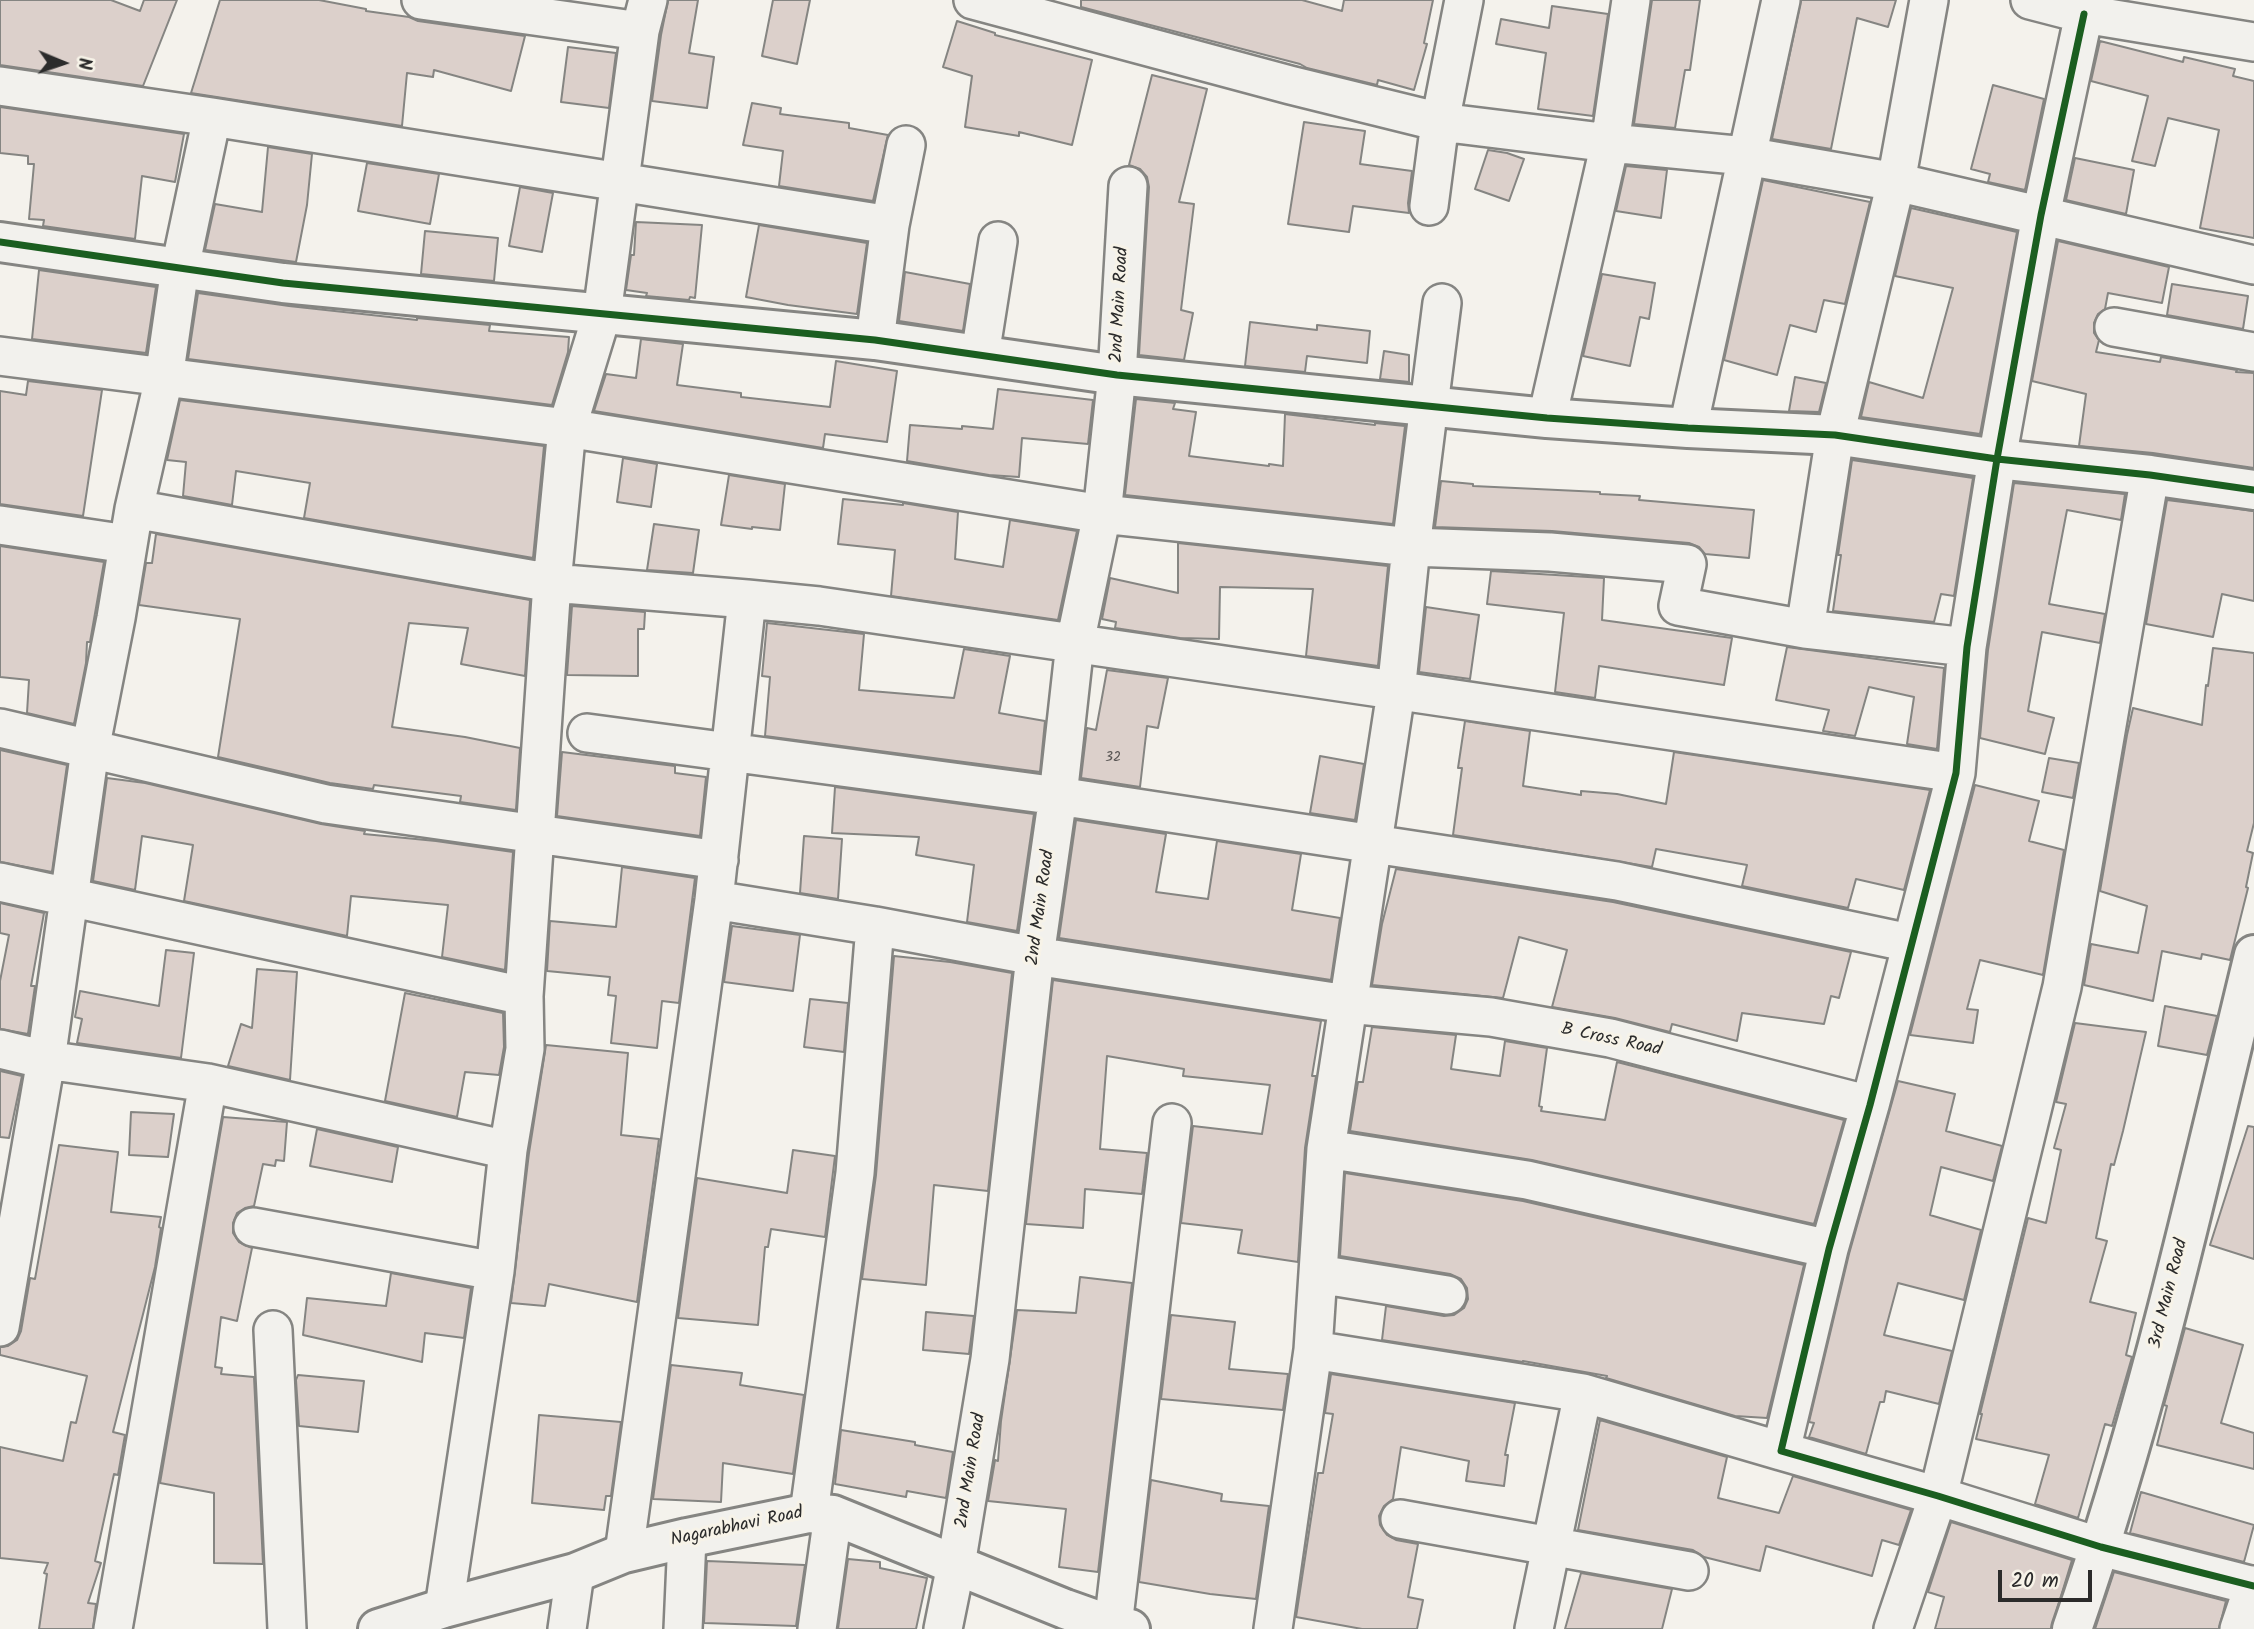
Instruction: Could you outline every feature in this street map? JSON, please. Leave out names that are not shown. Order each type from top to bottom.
[{"type":"street","points":[[421,0],[644,16],[602,314],[567,428],[552,583],[535,833],[524,996],[525,1049],[508,1150],[495,1271],[444,1608]]},
{"type":"street","points":[[973,0],[1277,82],[1440,122],[1746,156],[1896,183],[2254,265]]},
{"type":"street","points":[[1429,206],[1440,122],[1464,0]]},
{"type":"street","points":[[1547,418],[1610,143],[1632,0]]},
{"type":"street","points":[[1688,428],[1781,0]]},
{"type":"street","points":[[1805,629],[1835,435],[1896,183],[1929,0]]},
{"type":"street","points":[[2030,0],[2084,14],[2254,42]]},
{"type":"street","points":[[1781,1451],[1829,1249],[1870,1105],[1956,773],[1967,647],[1997,459],[2041,215],[2084,14]]},
{"type":"street","points":[[0,86],[890,225]]},
{"type":"street","points":[[0,1327],[7,1244],[46,1060],[90,750],[116,618],[127,544],[164,378],[180,268],[212,117]]},
{"type":"street","points":[[875,340],[890,225],[906,145]]},
{"type":"street","name":"2nd Main Road","points":[[943,1629],[990,1359],[1035,956],[1058,796],[1075,643],[1102,514],[1117,375],[1128,186]]},
{"type":"street","points":[[980,355],[998,241]]},
{"type":"street","points":[[0,242],[283,283],[875,340],[1117,375],[1547,418],[1835,435],[1997,459],[2150,475],[2254,490]]},
{"type":"street","points":[[1273,1629],[1314,1350],[1326,1149],[1396,692],[1411,547],[1442,303]]},
{"type":"street","points":[[2114,327],[2254,352]]},
{"type":"street","points":[[0,356],[567,428],[1102,514],[1411,547],[1550,552],[1687,564],[1678,606],[1805,629],[1967,647]]},
{"type":"street","points":[[1893,1629],[1938,1496],[2062,987],[2150,475]]},
{"type":"street","points":[[134,509],[552,583],[819,606],[1956,773]]},
{"type":"street","points":[[0,525],[127,544]]},
{"type":"street","points":[[624,1553],[714,900],[747,598]]},
{"type":"street","points":[[0,728],[326,804],[719,860]]},
{"type":"street","points":[[587,733],[1058,796],[1372,842],[1617,881],[1910,943]]},
{"type":"street","points":[[0,882],[524,996]]},
{"type":"street","name":"B Cross Road","points":[[714,900],[1035,956],[1348,1004],[1492,1017],[1610,1038],[1870,1105]]},
{"type":"street","points":[[817,1629],[821,1514],[855,1172],[875,926]]},
{"type":"street","name":"3rd Main Road","points":[[2072,1629],[2101,1547],[2164,1322],[2254,955]]},
{"type":"street","points":[[0,1049],[46,1060],[208,1083],[508,1150]]},
{"type":"street","points":[[113,1629],[208,1083]]},
{"type":"street","points":[[821,1514],[956,1565],[1063,1619],[1121,1627],[1172,1123]]},
{"type":"street","points":[[1326,1149],[1527,1180],[1829,1249]]},
{"type":"street","points":[[253,1227],[495,1271]]},
{"type":"street","points":[[1318,1274],[1447,1295]]},
{"type":"street","points":[[273,1330],[287,1629]]},
{"type":"street","points":[[1314,1350],[1583,1393],[1938,1496],[2101,1547],[2254,1585],[2239,1629]]},
{"type":"street","points":[[1534,1629],[1583,1393]]},
{"type":"street","name":"Nagarabhavi Road","points":[[378,1629],[444,1608],[575,1573],[624,1553],[687,1538],[821,1514]]},
{"type":"street","points":[[1400,1519],[1689,1572]]},
{"type":"street","points":[[683,1629],[687,1538]]},
{"type":"street","points":[[568,1629],[575,1573]]},
{"type":"building","points":[[0,0],[111,0],[140,11],[144,0],[177,0],[143,86],[0,65]]},
{"type":"building","points":[[220,0],[319,0],[418,21],[525,36],[511,91],[434,70],[433,77],[407,73],[402,126],[191,93]]},
{"type":"building","points":[[668,0],[698,0],[689,53],[714,57],[707,108],[652,101]]},
{"type":"building","points":[[773,0],[810,0],[797,64],[762,56]]},
{"type":"building","points":[[1081,0],[1302,0],[1342,11],[1344,0],[1433,0],[1424,43],[1427,44],[1414,90],[1378,80],[1377,85],[1307,68],[1081,7]]},
{"type":"building","points":[[1652,0],[1700,0],[1690,70],[1685,70],[1675,128],[1634,124]]},
{"type":"building","points":[[1801,0],[1896,0],[1888,27],[1857,18],[1831,149],[1772,139]]},
{"type":"building","points":[[1552,6],[1608,14],[1593,116],[1538,109],[1546,53],[1496,44],[1501,19],[1549,28]]},
{"type":"building","points":[[957,21],[995,35],[1092,60],[1072,145],[1019,132],[1019,136],[965,127],[972,76],[943,67]]},
{"type":"building","points":[[2100,41],[2183,62],[2184,57],[2235,69],[2233,76],[2254,81],[2254,238],[2200,228],[2219,130],[2168,118],[2155,166],[2132,161],[2148,96],[2091,81]]},
{"type":"building","points":[[568,47],[616,53],[609,108],[561,102]]},
{"type":"building","points":[[1152,75],[1207,89],[1179,202],[1194,204],[1181,310],[1193,313],[1184,360],[1139,355],[1149,187],[1147,177],[1140,169],[1129,165]]},
{"type":"building","points":[[1993,85],[2044,99],[2025,190],[1988,182],[1990,174],[1971,169]]},
{"type":"building","points":[[752,103],[781,108],[780,114],[849,123],[849,128],[888,135],[873,201],[779,186],[783,151],[743,145]]},
{"type":"building","points":[[0,107],[184,134],[175,182],[142,176],[135,239],[43,226],[44,220],[29,219],[34,164],[28,164],[28,156],[0,153]]},
{"type":"building","points":[[1304,122],[1365,131],[1360,164],[1412,171],[1409,213],[1353,206],[1349,232],[1288,224]]},
{"type":"building","points":[[268,147],[312,154],[307,205],[296,262],[205,250],[215,204],[262,212]]},
{"type":"building","points":[[1488,150],[1524,159],[1509,201],[1475,189]]},
{"type":"building","points":[[2075,158],[2134,170],[2126,214],[2066,200]]},
{"type":"building","points":[[367,163],[439,174],[430,224],[358,211]]},
{"type":"building","points":[[1626,166],[1667,170],[1661,218],[1616,211]]},
{"type":"building","points":[[1763,180],[1870,202],[1845,304],[1824,300],[1816,332],[1790,325],[1777,375],[1724,360]]},
{"type":"building","points":[[520,187],[553,193],[542,252],[509,246]]},
{"type":"building","points":[[1911,208],[2017,232],[1980,434],[1861,417],[1869,382],[1923,398],[1953,288],[1895,276]]},
{"type":"building","points":[[636,222],[702,225],[695,298],[690,297],[689,300],[646,296],[647,293],[626,290],[631,255],[634,255]]},
{"type":"building","points":[[759,225],[867,243],[857,314],[746,297]]},
{"type":"building","points":[[425,231],[498,238],[494,281],[421,274]]},
{"type":"building","points":[[2058,241],[2169,267],[2162,303],[2108,293],[2105,309],[2098,314],[2094,323],[2094,333],[2099,340],[2096,352],[2160,362],[2161,357],[2254,373],[2254,468],[2153,453],[2079,446],[2086,394],[2032,381]]},
{"type":"building","points":[[39,270],[156,287],[146,353],[32,339]]},
{"type":"building","points":[[905,272],[970,284],[963,331],[899,321]]},
{"type":"building","points":[[1602,274],[1655,283],[1649,319],[1640,317],[1630,366],[1583,356]]},
{"type":"building","points":[[2172,284],[2248,296],[2243,329],[2167,315]]},
{"type":"building","points":[[198,293],[289,306],[490,325],[489,331],[569,337],[568,352],[552,405],[188,359]]},
{"type":"building","points":[[1250,322],[1317,330],[1317,325],[1370,331],[1367,363],[1307,356],[1305,372],[1245,366]]},
{"type":"building","points":[[641,339],[683,344],[677,385],[741,393],[741,397],[830,407],[836,361],[897,371],[887,442],[825,434],[823,448],[594,411],[606,374],[636,378]]},
{"type":"building","points":[[1384,351],[1409,355],[1409,382],[1380,379]]},
{"type":"building","points":[[1795,377],[1826,383],[1819,412],[1789,411]]},
{"type":"building","points":[[28,381],[102,390],[83,516],[0,504],[0,391],[26,395]]},
{"type":"building","points":[[998,389],[1093,400],[1088,444],[1022,438],[1019,477],[989,475],[907,461],[910,425],[993,429]]},
{"type":"building","points":[[1136,399],[1175,403],[1173,409],[1196,412],[1189,456],[1269,466],[1283,466],[1285,414],[1405,426],[1393,524],[1125,495]]},
{"type":"building","points":[[180,400],[544,446],[533,558],[304,518],[310,483],[236,471],[232,505],[183,496],[186,462],[167,460]]},
{"type":"building","points":[[623,458],[657,464],[651,507],[617,502]]},
{"type":"building","points":[[1852,460],[1973,478],[1954,596],[1941,594],[1934,622],[1833,611]]},
{"type":"building","points":[[729,475],[785,484],[780,530],[721,525]]},
{"type":"building","points":[[1441,481],[1473,486],[1600,492],[1640,496],[1639,500],[1754,510],[1749,558],[1705,554],[1699,547],[1689,543],[1552,531],[1435,527]]},
{"type":"building","points":[[2014,483],[2125,494],[2121,520],[2067,510],[2049,604],[2105,614],[2100,643],[2042,632],[2028,711],[2054,718],[2045,754],[1980,738],[1988,650]]},
{"type":"building","points":[[843,499],[903,503],[958,512],[955,559],[1003,567],[1010,520],[1077,531],[1058,620],[891,596],[895,550],[838,544]]},
{"type":"building","points":[[2167,500],[2254,511],[2254,601],[2222,594],[2213,637],[2146,624]]},
{"type":"building","points":[[654,524],[699,530],[693,573],[647,570]]},
{"type":"building","points":[[156,534],[530,600],[525,676],[461,664],[468,628],[409,623],[392,727],[520,748],[516,810],[460,802],[461,796],[374,785],[373,789],[330,783],[218,757],[240,619],[139,605],[146,563],[152,563]]},
{"type":"building","points":[[1178,543],[1388,566],[1378,666],[1306,656],[1313,589],[1220,587],[1219,639],[1180,638],[1115,628],[1116,622],[1102,619],[1110,578],[1178,593]]},
{"type":"building","points":[[0,546],[104,562],[90,642],[87,642],[86,663],[74,724],[27,713],[29,680],[0,677]]},
{"type":"building","points":[[1491,571],[1604,578],[1602,620],[1732,638],[1724,685],[1599,666],[1595,698],[1555,692],[1564,613],[1487,604]]},
{"type":"building","points":[[572,606],[645,612],[644,629],[638,629],[638,676],[567,675]]},
{"type":"building","points":[[1426,607],[1479,615],[1470,679],[1419,672]]},
{"type":"building","points":[[767,623],[864,634],[859,690],[954,698],[964,649],[1010,656],[999,713],[1045,721],[1040,772],[765,736],[770,677],[762,676]]},
{"type":"building","points":[[1787,647],[1944,668],[1937,749],[1907,744],[1914,697],[1869,687],[1855,736],[1823,731],[1829,710],[1776,700]]},
{"type":"building","points":[[2213,648],[2254,653],[2254,823],[2247,851],[2253,853],[2246,887],[2248,888],[2230,960],[2202,954],[2201,959],[2162,951],[2153,1001],[2084,985],[2091,944],[2138,953],[2147,906],[2100,891],[2133,708],[2202,725]]},
{"type":"building","points":[[1107,670],[1168,678],[1158,728],[1147,726],[1140,787],[1081,778],[1087,728],[1096,730]]},
{"type":"building","points":[[1465,721],[1530,731],[1523,786],[1581,795],[1581,791],[1617,794],[1666,804],[1674,752],[1930,790],[1904,890],[1856,879],[1848,908],[1742,886],[1747,865],[1656,849],[1652,867],[1453,835]]},
{"type":"building","points":[[0,750],[67,765],[52,872],[0,862]]},
{"type":"building","points":[[562,752],[675,766],[675,773],[706,777],[700,836],[557,816]]},
{"type":"building","points":[[1320,756],[1364,764],[1355,820],[1310,813]]},
{"type":"building","points":[[2049,758],[2079,763],[2073,798],[2042,792]]},
{"type":"building","points":[[107,778],[145,783],[321,824],[365,831],[364,834],[513,852],[505,970],[442,957],[448,905],[351,896],[347,936],[184,901],[193,845],[142,836],[135,890],[93,881]]},
{"type":"building","points":[[1975,785],[2039,801],[2029,841],[2064,850],[2043,975],[1980,960],[1967,1009],[1978,1010],[1973,1043],[1910,1035]]},
{"type":"building","points":[[835,787],[1034,814],[1017,931],[967,922],[974,865],[916,855],[919,837],[832,833]]},
{"type":"building","points":[[1076,820],[1166,834],[1156,892],[1208,899],[1217,841],[1301,854],[1292,910],[1340,918],[1331,980],[1059,938]]},
{"type":"building","points":[[804,836],[842,839],[838,899],[800,893]]},
{"type":"building","points":[[622,867],[695,878],[679,1003],[662,1001],[657,1048],[611,1043],[616,996],[608,995],[610,977],[547,971],[550,921],[616,927]]},
{"type":"building","points":[[1396,869],[1613,902],[1851,952],[1839,998],[1831,996],[1824,1024],[1742,1013],[1737,1041],[1672,1024],[1670,1032],[1615,1018],[1552,1007],[1567,950],[1519,937],[1503,998],[1372,985],[1382,924]]},
{"type":"building","points":[[0,903],[44,913],[31,986],[35,986],[28,1034],[0,1029],[0,981],[9,935],[0,933]]},
{"type":"building","points":[[732,926],[800,935],[793,991],[724,982]]},
{"type":"building","points":[[166,950],[194,953],[181,1058],[77,1043],[82,1019],[75,1017],[80,991],[159,1006]]},
{"type":"building","points":[[894,956],[1012,973],[988,1191],[934,1185],[926,1285],[862,1279],[876,1175]]},
{"type":"building","points":[[257,969],[297,972],[290,1080],[228,1066],[241,1024],[252,1028]]},
{"type":"building","points":[[1053,980],[1321,1021],[1305,1148],[1298,1262],[1238,1253],[1242,1230],[1181,1223],[1193,1126],[1262,1134],[1270,1085],[1183,1076],[1184,1069],[1107,1056],[1100,1149],[1147,1153],[1142,1194],[1085,1189],[1083,1228],[1026,1224]]},
{"type":"building","points":[[405,993],[503,1013],[504,1047],[499,1075],[465,1072],[457,1117],[385,1101]]},
{"type":"building","points":[[810,999],[848,1003],[844,1052],[804,1047]]},
{"type":"building","points":[[2165,1006],[2217,1016],[2207,1055],[2158,1046]]},
{"type":"building","points":[[2075,1023],[2146,1032],[2114,1165],[2111,1164],[2096,1238],[2107,1241],[2090,1302],[2136,1313],[2126,1355],[2132,1357],[2112,1426],[2105,1424],[2078,1518],[2035,1504],[2049,1455],[1976,1439],[2028,1218],[2046,1223],[2061,1150],[2054,1148],[2066,1104],[2056,1102]]},
{"type":"building","points":[[1372,1027],[1456,1035],[1451,1069],[1500,1076],[1505,1041],[1547,1048],[1539,1106],[1542,1107],[1541,1111],[1605,1120],[1617,1062],[1844,1120],[1814,1224],[1532,1160],[1350,1131],[1358,1082],[1363,1082]]},
{"type":"building","points":[[546,1045],[628,1053],[621,1135],[659,1139],[637,1302],[549,1284],[545,1306],[511,1303],[529,1153]]},
{"type":"building","points":[[0,1071],[22,1076],[9,1138],[0,1137]]},
{"type":"building","points":[[1898,1081],[1955,1094],[1946,1131],[2002,1146],[1993,1181],[1941,1167],[1930,1215],[1981,1230],[1964,1300],[1898,1283],[1884,1335],[1952,1351],[1939,1404],[1886,1391],[1884,1402],[1880,1402],[1866,1454],[1809,1437],[1814,1423],[1809,1422],[1849,1254]]},
{"type":"building","points":[[131,1112],[174,1114],[168,1157],[129,1155]]},
{"type":"building","points":[[223,1117],[287,1122],[284,1161],[276,1160],[275,1166],[263,1164],[254,1206],[237,1213],[233,1223],[233,1233],[239,1242],[252,1248],[237,1321],[221,1317],[215,1367],[222,1368],[221,1374],[254,1377],[263,1564],[214,1563],[214,1493],[160,1483]]},
{"type":"building","points":[[2248,1126],[2254,1127],[2254,1259],[2210,1245]]},
{"type":"building","points":[[317,1129],[398,1147],[392,1182],[310,1166]]},
{"type":"building","points":[[59,1145],[118,1152],[111,1212],[161,1217],[155,1267],[113,1432],[125,1435],[118,1475],[114,1474],[95,1561],[101,1563],[88,1603],[96,1604],[93,1629],[39,1629],[47,1574],[44,1573],[48,1563],[0,1558],[0,1447],[63,1461],[71,1422],[76,1423],[87,1376],[0,1355],[0,1347],[8,1346],[17,1340],[21,1331],[30,1278],[35,1279]]},
{"type":"building","points":[[793,1150],[835,1156],[825,1237],[771,1229],[768,1247],[765,1247],[758,1325],[678,1318],[697,1178],[787,1193]]},
{"type":"building","points":[[1345,1173],[1523,1201],[1804,1265],[1767,1418],[1735,1416],[1606,1378],[1607,1376],[1382,1340],[1386,1306],[1444,1316],[1454,1315],[1464,1308],[1468,1299],[1467,1288],[1461,1279],[1450,1274],[1340,1256]]},
{"type":"building","points":[[391,1273],[471,1288],[464,1338],[425,1333],[422,1362],[303,1335],[307,1298],[386,1306]]},
{"type":"building","points":[[1080,1277],[1132,1283],[1098,1572],[1059,1567],[1066,1509],[988,1501],[995,1460],[998,1461],[1017,1310],[1076,1313]]},
{"type":"building","points":[[926,1312],[974,1316],[969,1354],[923,1350]]},
{"type":"building","points":[[1171,1315],[1235,1322],[1229,1369],[1288,1374],[1283,1410],[1161,1399]]},
{"type":"building","points":[[2185,1328],[2243,1345],[2221,1423],[2254,1433],[2254,1469],[2157,1445],[2167,1406],[2164,1405]]},
{"type":"building","points":[[671,1365],[742,1373],[740,1385],[804,1395],[793,1474],[723,1463],[721,1502],[653,1499]]},
{"type":"building","points":[[1331,1374],[1515,1403],[1505,1455],[1508,1455],[1504,1486],[1466,1481],[1469,1461],[1401,1447],[1393,1499],[1384,1506],[1379,1516],[1380,1525],[1387,1535],[1396,1540],[1418,1544],[1408,1597],[1423,1600],[1417,1629],[1362,1629],[1296,1617],[1318,1473],[1323,1473],[1333,1414],[1325,1413]]},
{"type":"building","points":[[298,1375],[364,1381],[358,1432],[299,1426]]},
{"type":"building","points":[[539,1415],[621,1422],[611,1496],[606,1496],[604,1510],[532,1503]]},
{"type":"building","points":[[1600,1420],[1727,1457],[1718,1498],[1779,1513],[1793,1476],[1911,1510],[1899,1545],[1882,1540],[1872,1576],[1766,1546],[1760,1571],[1704,1557],[1693,1550],[1578,1530]]},
{"type":"building","points":[[841,1430],[915,1442],[915,1445],[953,1452],[946,1498],[907,1491],[906,1497],[835,1484]]},
{"type":"building","points":[[1151,1480],[1222,1494],[1221,1501],[1269,1506],[1256,1599],[1139,1582]]},
{"type":"building","points":[[2141,1492],[2254,1525],[2244,1562],[2130,1533]]},
{"type":"building","points":[[1951,1522],[2072,1560],[2051,1629],[1935,1629],[1944,1597],[1928,1592]]},
{"type":"building","points":[[848,1559],[880,1562],[880,1568],[927,1578],[916,1629],[838,1629]]},
{"type":"building","points":[[707,1561],[805,1565],[796,1626],[704,1623]]},
{"type":"building","points":[[2114,1572],[2226,1601],[2219,1629],[2095,1629]]},
{"type":"building","points":[[1581,1573],[1672,1589],[1662,1629],[1565,1629]]},
{"type":"cycle path","points":[[2084,14],[2041,215],[1997,459],[1967,647],[1956,773],[1870,1105],[1829,1249],[1781,1451],[2101,1547],[2254,1586]]},
{"type":"cycle path","points":[[0,242],[283,283],[875,340],[1117,375],[1547,418],[1835,435],[1997,459],[2150,475],[2254,490]]}]
